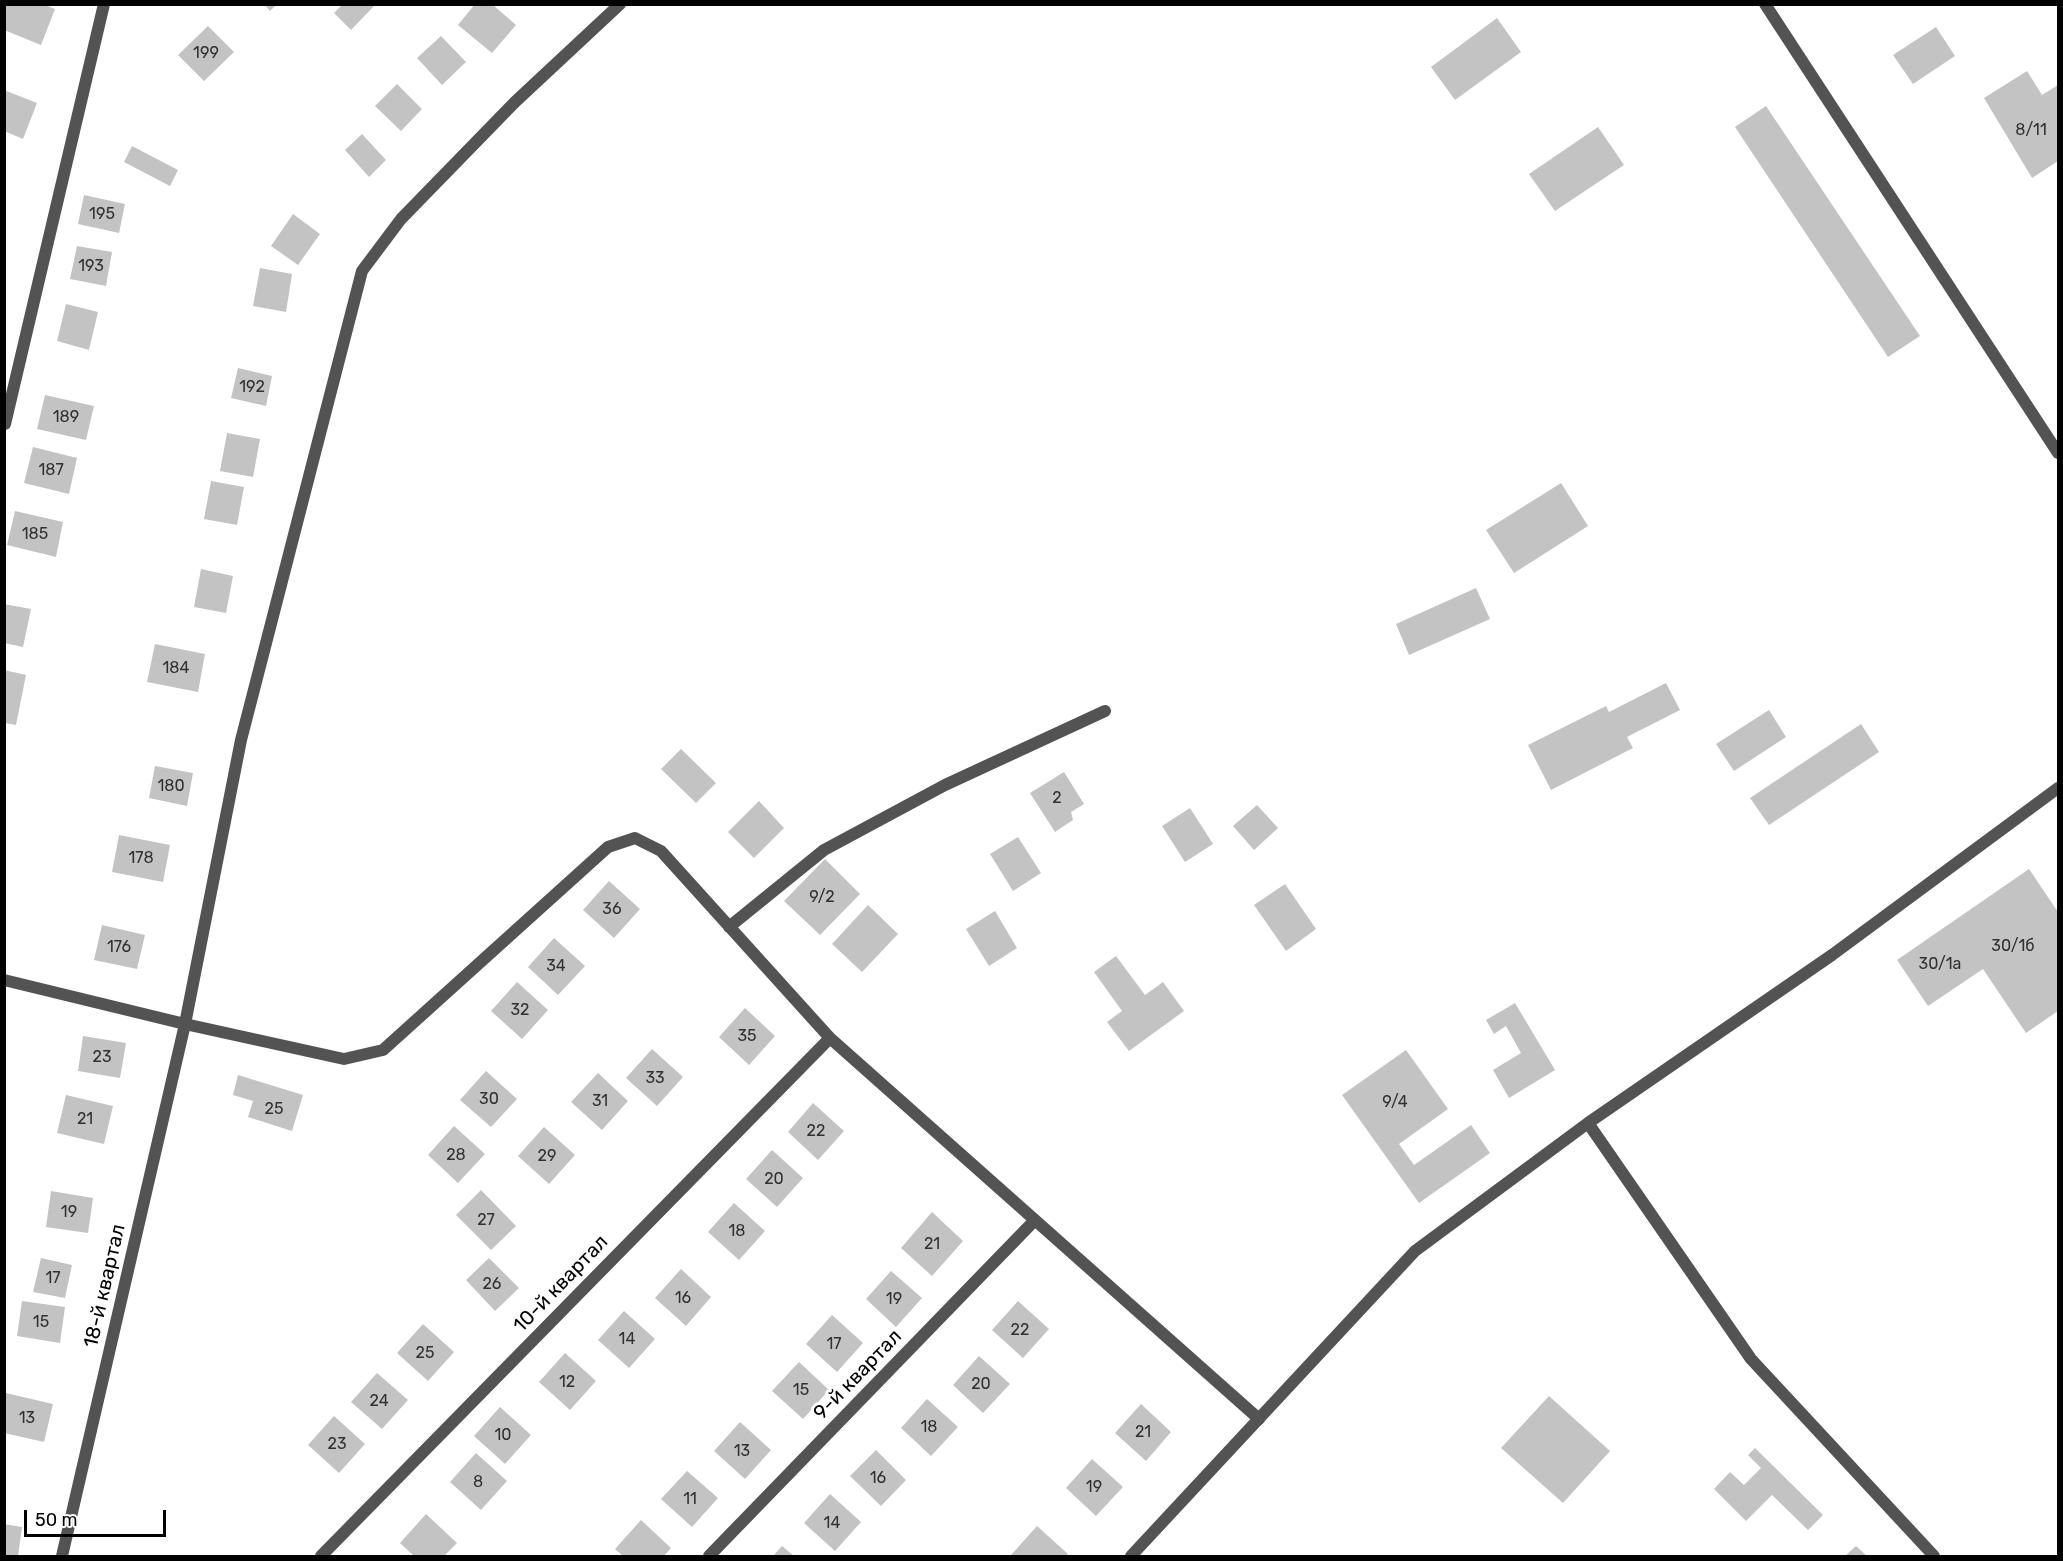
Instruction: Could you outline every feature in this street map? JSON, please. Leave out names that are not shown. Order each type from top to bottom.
[{"type":"street","points":[[5,424],[104,4]]},
{"type":"street","name":"18-й квартал","points":[[62,1557],[185,1024],[241,740],[362,271],[401,219],[515,102],[620,4]]},
{"type":"street","points":[[1765,4],[2058,453]]},
{"type":"street","points":[[729,927],[824,850],[945,785],[1105,711]]},
{"type":"street","points":[[1131,1557],[1415,1251],[1588,1123],[1832,955],[2058,788]]},
{"type":"street","points":[[4,980],[185,1024],[344,1059],[383,1050],[608,847],[634,837],[661,851],[830,1038],[1259,1419]]},
{"type":"street","name":"10-й квартал","points":[[321,1557],[830,1038]]},
{"type":"street","points":[[1588,1123],[1751,1359],[1934,1557]]},
{"type":"street","name":"9-й квартал","points":[[709,1557],[1035,1220]]},
{"type":"building","points":[[4,4],[43,4],[55,9],[41,45],[4,30]]},
{"type":"building","points":[[264,4],[277,4],[270,11]]},
{"type":"building","points":[[343,4],[376,4],[351,30],[334,13]]},
{"type":"building","points":[[475,4],[492,4],[516,25],[492,53],[458,25]]},
{"type":"building","points":[[1497,18],[1521,52],[1455,100],[1431,67]]},
{"type":"building","points":[[208,26],[234,52],[204,81],[178,55]]},
{"type":"building","points":[[1936,27],[1955,56],[1913,84],[1893,55]]},
{"type":"building","points":[[441,36],[466,62],[442,85],[417,58]]},
{"type":"building","points":[[2027,71],[2042,95],[2058,85],[2058,161],[2032,178],[1984,98]]},
{"type":"building","points":[[397,84],[422,109],[401,131],[375,106]]},
{"type":"building","points":[[4,90],[37,103],[23,139],[4,131]]},
{"type":"building","points":[[1766,106],[1920,336],[1888,357],[1735,127]]},
{"type":"building","points":[[1598,127],[1624,165],[1555,211],[1529,174]]},
{"type":"building","points":[[362,134],[386,160],[369,177],[345,150]]},
{"type":"building","points":[[132,146],[178,170],[170,186],[124,162]]},
{"type":"building","points":[[84,195],[125,204],[119,233],[78,224]]},
{"type":"building","points":[[293,214],[320,234],[298,265],[271,246]]},
{"type":"building","points":[[77,246],[112,252],[106,286],[70,279]]},
{"type":"building","points":[[260,268],[292,274],[286,312],[253,306]]},
{"type":"building","points":[[66,304],[98,312],[89,350],[57,341]]},
{"type":"building","points":[[238,368],[272,376],[266,406],[231,398]]},
{"type":"building","points":[[45,395],[94,406],[86,440],[37,429]]},
{"type":"building","points":[[227,433],[260,439],[253,477],[220,471]]},
{"type":"building","points":[[33,447],[77,458],[69,494],[24,483]]},
{"type":"building","points":[[211,481],[244,487],[237,525],[204,519]]},
{"type":"building","points":[[1561,483],[1588,526],[1514,573],[1486,530]]},
{"type":"building","points":[[15,511],[63,522],[56,557],[7,545]]},
{"type":"building","points":[[201,569],[233,576],[226,613],[194,607]]},
{"type":"building","points":[[1476,588],[1490,619],[1409,655],[1396,624]]},
{"type":"building","points":[[4,604],[31,609],[23,647],[4,643]]},
{"type":"building","points":[[155,644],[205,654],[198,692],[147,682]]},
{"type":"building","points":[[4,670],[26,675],[16,725],[4,723]]},
{"type":"building","points":[[1666,683],[1680,710],[1627,737],[1633,748],[1551,790],[1528,745],[1606,706],[1609,712]]},
{"type":"building","points":[[1769,710],[1786,737],[1734,771],[1716,744]]},
{"type":"building","points":[[1861,724],[1879,752],[1769,825],[1750,798]]},
{"type":"building","points":[[681,749],[716,783],[696,803],[661,769]]},
{"type":"building","points":[[155,766],[193,773],[187,806],[149,798]]},
{"type":"building","points":[[1064,772],[1084,804],[1071,812],[1073,820],[1055,832],[1030,793]]},
{"type":"building","points":[[759,801],[784,828],[754,858],[728,832]]},
{"type":"building","points":[[1257,805],[1278,828],[1254,850],[1233,826]]},
{"type":"building","points":[[1190,808],[1213,844],[1185,862],[1162,826]]},
{"type":"building","points":[[119,835],[170,845],[163,882],[112,872]]},
{"type":"building","points":[[1018,837],[1041,873],[1013,891],[990,854]]},
{"type":"building","points":[[825,859],[860,894],[820,935],[784,901]]},
{"type":"building","points":[[2029,869],[2058,912],[2058,1011],[2026,1033],[1983,969],[1928,1006],[1897,960]]},
{"type":"building","points":[[609,881],[640,909],[614,938],[583,910]]},
{"type":"building","points":[[1285,884],[1316,929],[1286,951],[1254,905]]},
{"type":"building","points":[[868,905],[898,934],[862,972],[832,944]]},
{"type":"building","points":[[995,911],[1017,948],[989,966],[966,929]]},
{"type":"building","points":[[102,925],[145,935],[137,969],[94,960]]},
{"type":"building","points":[[554,938],[585,966],[558,995],[528,967]]},
{"type":"building","points":[[1116,956],[1145,995],[1163,982],[1184,1011],[1129,1051],[1107,1022],[1122,1011],[1094,972]]},
{"type":"building","points":[[517,982],[548,1010],[522,1039],[491,1011]]},
{"type":"building","points":[[1515,1003],[1555,1070],[1509,1098],[1493,1070],[1521,1053],[1506,1026],[1494,1034],[1486,1020]]},
{"type":"building","points":[[745,1008],[775,1036],[749,1065],[719,1037]]},
{"type":"building","points":[[83,1036],[126,1043],[120,1078],[78,1071]]},
{"type":"building","points":[[652,1049],[683,1077],[657,1106],[626,1078]]},
{"type":"building","points":[[1406,1050],[1448,1109],[1399,1144],[1414,1165],[1471,1125],[1490,1153],[1419,1203],[1342,1095]]},
{"type":"building","points":[[486,1071],[517,1099],[491,1127],[460,1100]]},
{"type":"building","points":[[598,1073],[628,1101],[602,1130],[571,1102]]},
{"type":"building","points":[[238,1075],[303,1095],[292,1131],[248,1117],[253,1101],[233,1095]]},
{"type":"building","points":[[66,1095],[113,1106],[104,1144],[57,1133]]},
{"type":"building","points":[[813,1103],[844,1131],[818,1160],[788,1132]]},
{"type":"building","points":[[454,1126],[485,1154],[458,1183],[428,1155]]},
{"type":"building","points":[[544,1127],[575,1155],[549,1184],[518,1156]]},
{"type":"building","points":[[772,1150],[803,1178],[777,1207],[746,1179]]},
{"type":"building","points":[[481,1190],[516,1226],[491,1250],[456,1215]]},
{"type":"building","points":[[51,1191],[93,1198],[88,1233],[46,1227]]},
{"type":"building","points":[[734,1203],[765,1231],[739,1260],[708,1232]]},
{"type":"building","points":[[932,1212],[963,1241],[932,1276],[901,1248]]},
{"type":"building","points":[[41,1258],[72,1265],[65,1298],[33,1292]]},
{"type":"building","points":[[489,1258],[519,1288],[495,1311],[466,1280]]},
{"type":"building","points":[[681,1269],[711,1297],[686,1326],[655,1298]]},
{"type":"building","points":[[891,1271],[922,1298],[896,1327],[866,1299]]},
{"type":"building","points":[[22,1301],[65,1307],[60,1343],[17,1336]]},
{"type":"building","points":[[1018,1301],[1049,1329],[1023,1358],[992,1330]]},
{"type":"building","points":[[624,1311],[655,1339],[629,1368],[598,1340]]},
{"type":"building","points":[[832,1315],[863,1343],[837,1372],[806,1344]]},
{"type":"building","points":[[423,1324],[454,1352],[428,1381],[397,1353]]},
{"type":"building","points":[[565,1353],[596,1381],[570,1410],[539,1382]]},
{"type":"building","points":[[979,1356],[1010,1384],[983,1413],[953,1385]]},
{"type":"building","points":[[799,1362],[829,1390],[803,1419],[772,1391]]},
{"type":"building","points":[[377,1373],[408,1400],[382,1429],[351,1402]]},
{"type":"building","points":[[6,1393],[53,1404],[44,1442],[4,1433]]},
{"type":"building","points":[[1549,1396],[1610,1451],[1563,1503],[1501,1448]]},
{"type":"building","points":[[927,1399],[958,1427],[931,1456],[901,1428]]},
{"type":"building","points":[[1141,1404],[1171,1432],[1146,1461],[1115,1433]]},
{"type":"building","points":[[500,1407],[531,1435],[505,1464],[474,1436]]},
{"type":"building","points":[[334,1416],[365,1444],[339,1473],[308,1445]]},
{"type":"building","points":[[740,1422],[771,1450],[745,1479],[714,1451]]},
{"type":"building","points":[[1755,1448],[1823,1515],[1808,1530],[1772,1495],[1746,1521],[1714,1489],[1730,1472],[1744,1485],[1761,1468],[1748,1455]]},
{"type":"building","points":[[876,1450],[906,1480],[881,1506],[850,1476]]},
{"type":"building","points":[[476,1453],[507,1481],[481,1510],[450,1482]]},
{"type":"building","points":[[1092,1459],[1123,1487],[1096,1516],[1066,1488]]},
{"type":"building","points":[[687,1471],[718,1498],[692,1527],[661,1499]]},
{"type":"building","points":[[830,1494],[861,1522],[835,1551],[804,1523]]},
{"type":"building","points":[[426,1514],[457,1543],[444,1556],[414,1556],[400,1543]]},
{"type":"building","points":[[641,1520],[671,1548],[664,1556],[623,1556],[615,1549]]},
{"type":"building","points":[[4,1524],[22,1527],[18,1556],[4,1556]]},
{"type":"building","points":[[1037,1526],[1068,1554],[1065,1556],[1011,1555]]},
{"type":"building","points":[[782,1546],[794,1556],[773,1556]]},
{"type":"building","points":[[1856,1546],[1867,1556],[1845,1556]]}]
